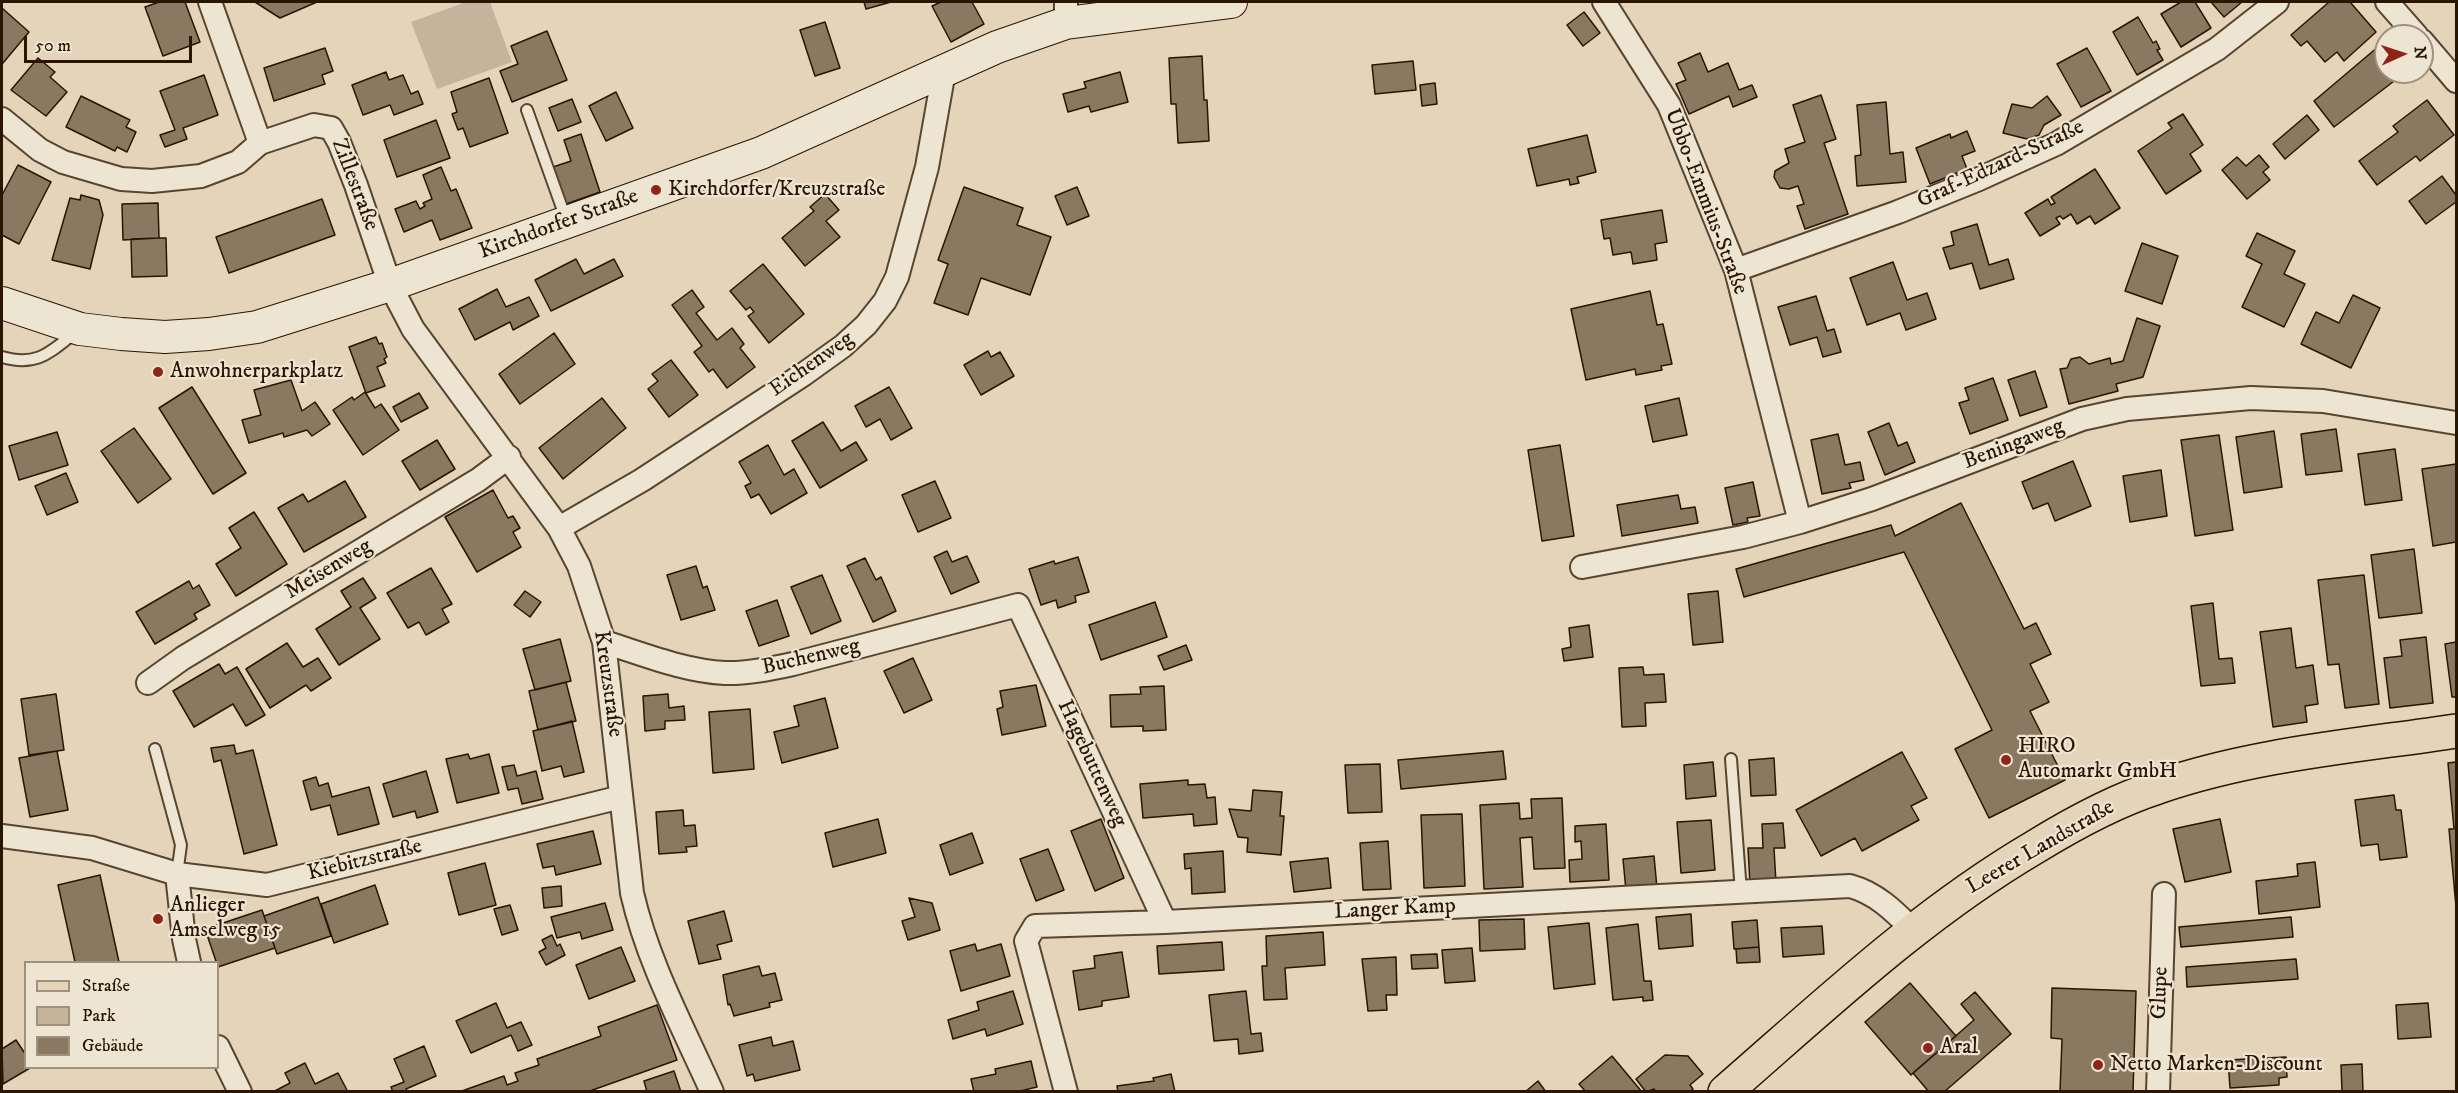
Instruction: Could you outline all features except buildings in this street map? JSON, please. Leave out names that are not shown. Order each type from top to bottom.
[{"type":"main road","name":"Leerer Landstraße","points":[[1725,1092],[1912,930],[1993,872],[2076,823],[2158,787],[2208,772],[2281,756],[2457,731]]},
{"type":"street","points":[[2,119],[40,150],[63,162],[121,179],[152,181],[201,176],[238,162],[260,143],[210,2]]},
{"type":"street","name":"Kirchdorfer Straße","points":[[2,303],[80,329],[165,337],[257,327],[390,285],[761,153],[996,47],[1066,12],[1231,2]]},
{"type":"street","name":"Ubbo-Emmius-Straße","points":[[1604,2],[1668,105],[1736,270],[1800,522]]},
{"type":"street","name":"Graf-Edzard-Straße","points":[[1736,270],[1898,212],[2056,144],[2217,49],[2277,2]]},
{"type":"street","points":[[2387,2],[2406,24]]},
{"type":"street","points":[[2434,55],[2457,81]]},
{"type":"street","name":"Eichenweg","points":[[559,528],[642,480],[804,374],[843,346],[866,325],[885,301],[897,277],[927,167],[944,71]]},
{"type":"street","name":"Zillestraße","points":[[260,143],[314,125],[331,128],[356,185],[390,285]]},
{"type":"street","name":"Kreuzstraße","points":[[390,285],[413,329],[559,528],[579,566],[604,642],[632,893],[639,926],[712,1091]]},
{"type":"street","name":"Beningaweg","points":[[1582,567],[1743,537],[1800,522],[1872,499],[2082,419],[2127,409],[2251,398],[2323,400],[2457,423]]},
{"type":"street","name":"Meisenweg","points":[[148,683],[183,658],[478,480],[509,458]]},
{"type":"street","name":"Buchenweg","points":[[604,642],[703,671],[726,673],[759,671],[1018,605]]},
{"type":"street","name":"Hagebuttenweg","points":[[1018,605],[1165,922]]},
{"type":"street","name":"Kiebitzstraße","points":[[2,836],[92,848],[177,874],[267,885],[621,797]]},
{"type":"street","points":[[177,874],[189,961]]},
{"type":"street","name":"Langer Kamp","points":[[1066,1092],[1026,941],[1035,926],[1165,922],[1850,886],[1867,891],[1893,910],[1912,930]]},
{"type":"street","name":"Glupe","points":[[2158,1092],[2164,894]]},
{"type":"street","points":[[219,1049],[240,1092]]},
{"type":"lane","points":[[527,110],[567,222]]},
{"type":"lane","points":[[2,357],[17,362],[36,359],[53,350],[80,329]]},
{"type":"lane","points":[[154,749],[181,845],[177,874]]},
{"type":"lane","points":[[1731,759],[1741,892]]},
{"type":"green space","points":[[466,2],[490,2],[512,62],[437,89],[411,22]]},
{"type":"place","name":"Kirchdorfer/Kreuzstraße","points":[[656,190]]},
{"type":"place","name":"Anwohnerparkplatz","points":[[158,372]]},
{"type":"place","name":"HIRO Automarkt GmbH","points":[[2006,760]]},
{"type":"place","name":"Anlieger Amselweg 15","points":[[158,919]]},
{"type":"place","name":"Aral","points":[[1928,1048]]},
{"type":"place","name":"Netto Marken-Discount","points":[[2098,1065]]}]
